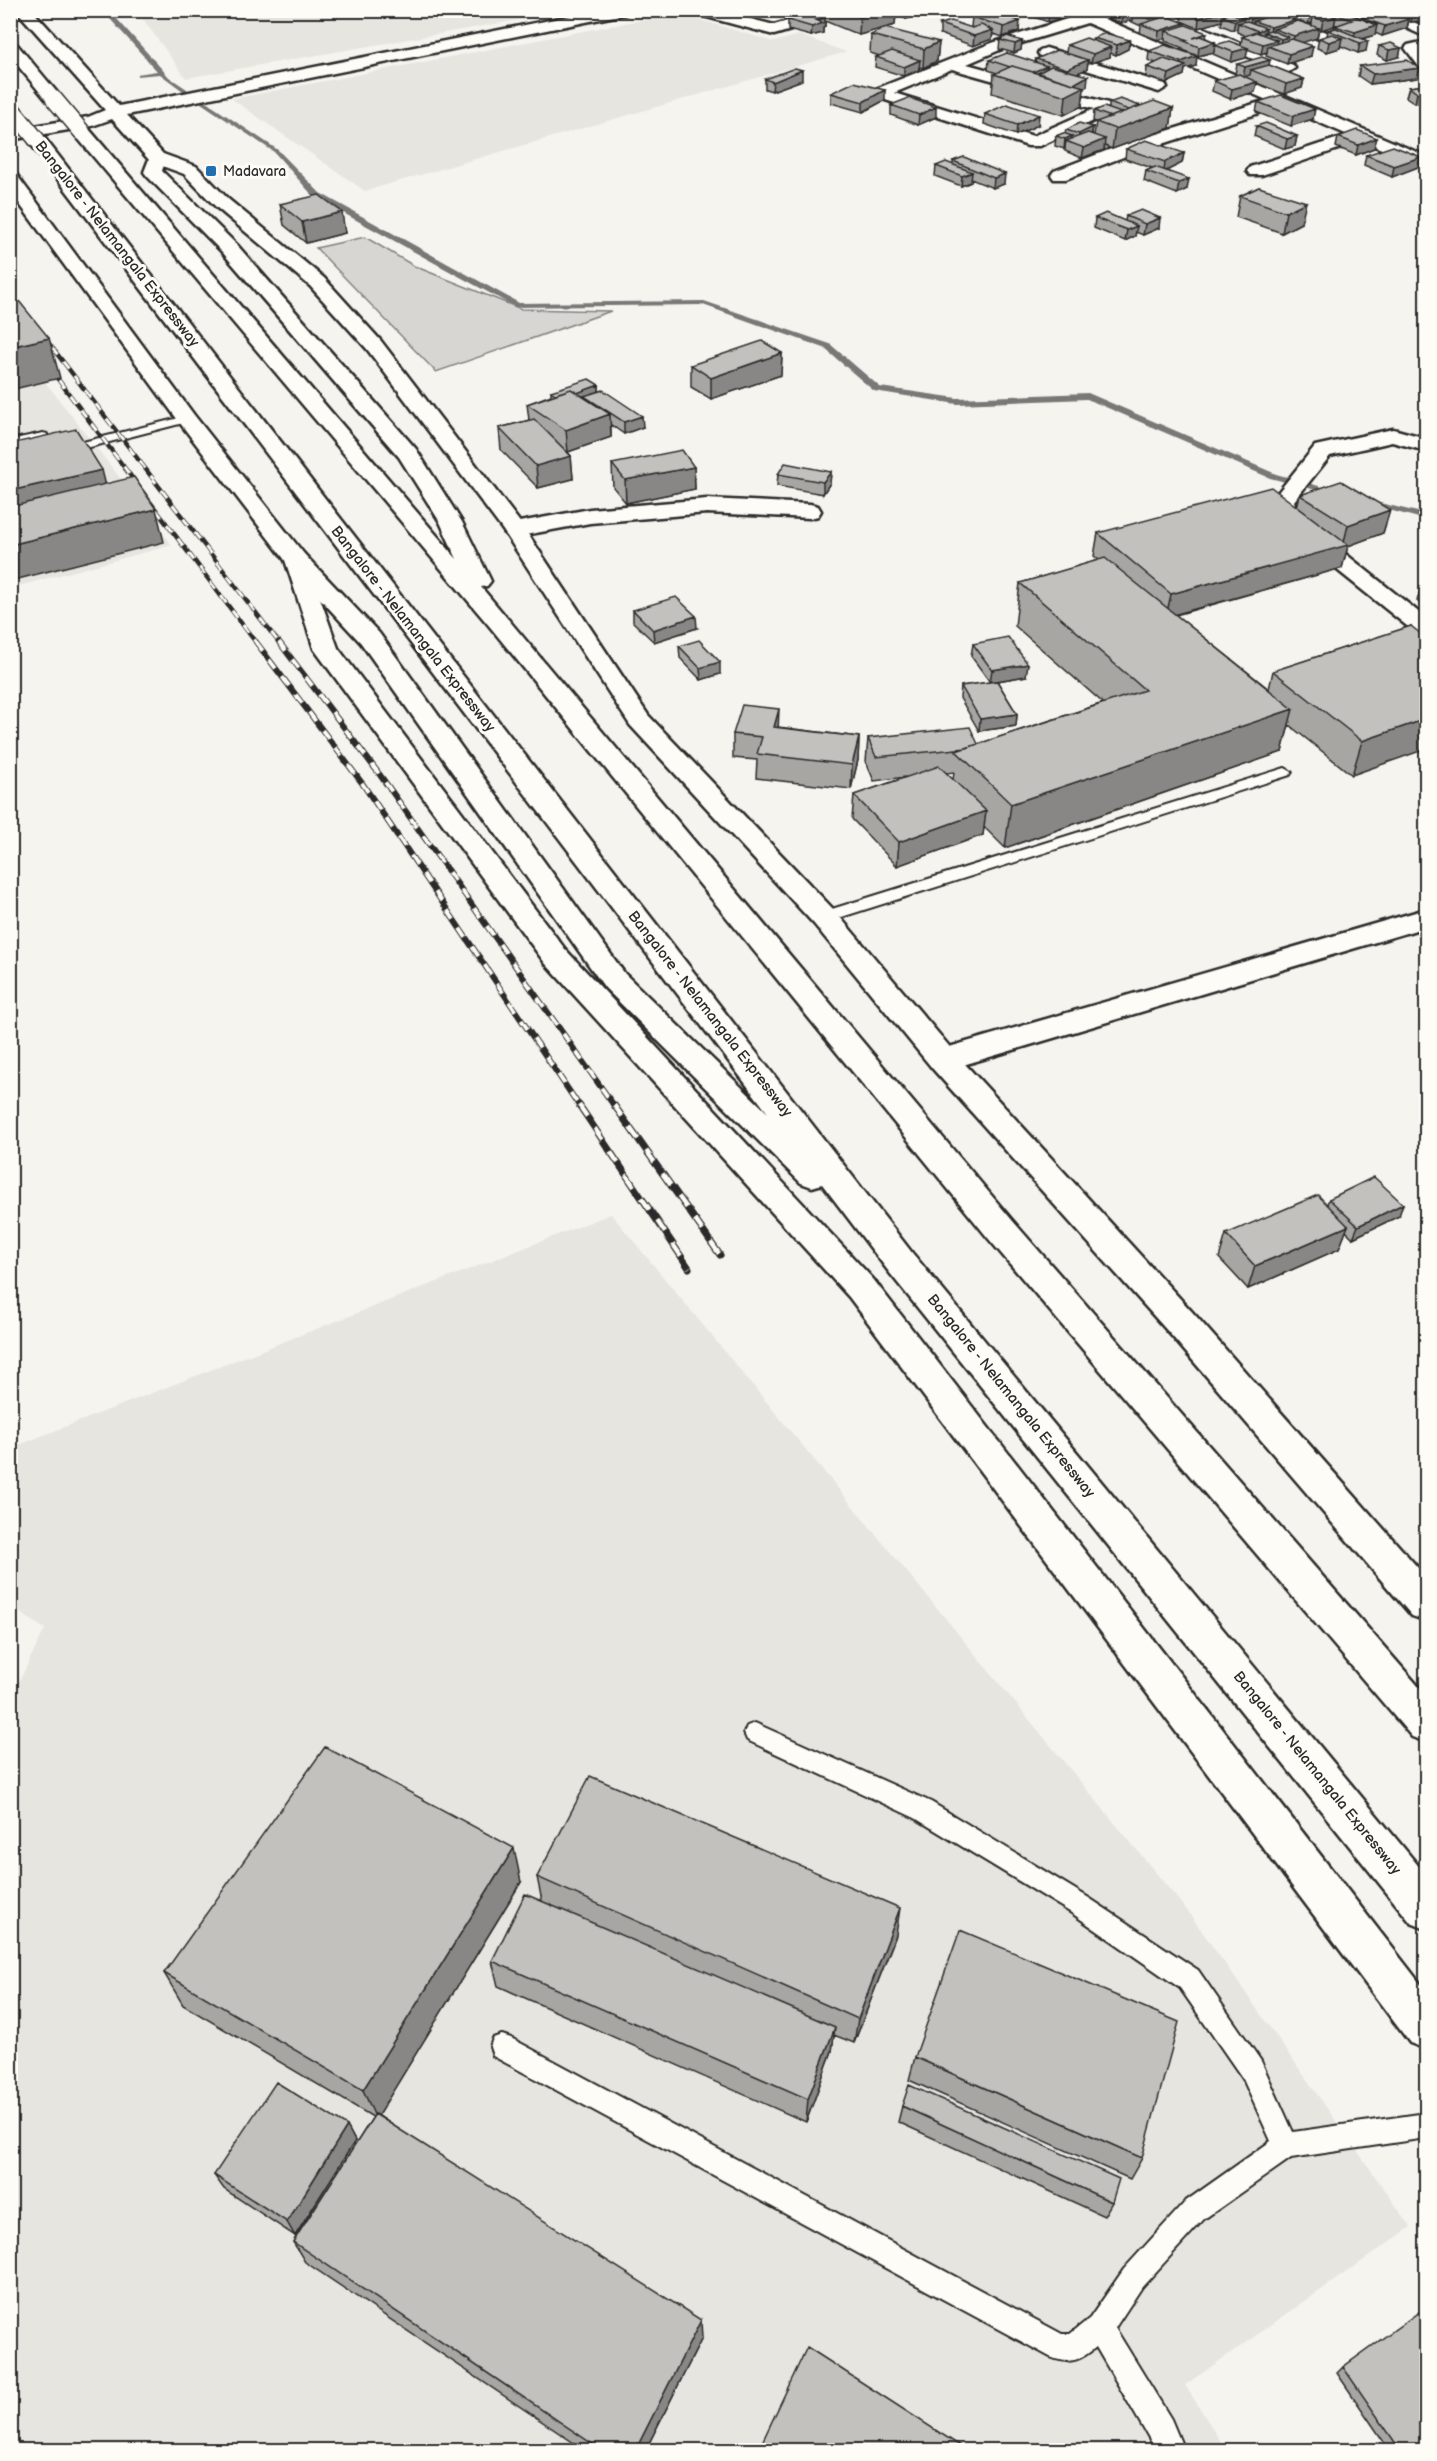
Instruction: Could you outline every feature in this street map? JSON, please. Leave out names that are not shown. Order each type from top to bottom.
[{"type":"main road","points":[[23,10],[157,158],[190,170],[222,203],[317,282],[374,345],[514,530],[639,720],[824,917],[943,1060],[1183,1325],[1426,1604]]},
{"type":"main road","points":[[10,135],[92,121],[115,112],[625,10]]},
{"type":"main road","points":[[698,10],[774,30],[843,10]]},
{"type":"main road","points":[[951,64],[1109,108],[1034,142],[879,93],[951,64],[1009,42],[1110,10]]},
{"type":"main road","points":[[1147,10],[1287,68]]},
{"type":"main road","points":[[1260,10],[1326,37]]},
{"type":"main road","points":[[1374,10],[1426,33]]},
{"type":"main road","points":[[1086,17],[1426,162]]},
{"type":"main road","points":[[988,35],[1159,87]]},
{"type":"main road","points":[[10,45],[499,622],[1000,1229],[1426,1724]]},
{"type":"main road","points":[[1426,46],[1413,48],[1426,65]]},
{"type":"main road","points":[[1060,175],[1125,150],[1283,100]]},
{"type":"main road","name":"Bangalore - Nelamangala Expressway","points":[[10,107],[901,1263],[1426,1908]]},
{"type":"main road","points":[[10,119],[81,108],[115,112]]},
{"type":"main road","points":[[1256,171],[1363,135]]},
{"type":"main road","points":[[157,158],[153,172],[230,249],[408,454],[451,522],[499,622]]},
{"type":"main road","points":[[10,178],[187,419],[296,559],[370,638],[615,981],[901,1263]]},
{"type":"main road","points":[[1426,445],[1394,435],[1323,451],[1283,500],[1288,519],[1426,629]]},
{"type":"main road","points":[[514,530],[590,516],[707,506],[810,512]]},
{"type":"main road","points":[[296,559],[326,649],[555,956],[861,1288],[1426,2027]]},
{"type":"main road","points":[[943,1060],[1426,918]]},
{"type":"lane","points":[[55,452],[187,419]]},
{"type":"lane","points":[[10,444],[43,436]]},
{"type":"lane","points":[[824,917],[1285,772]]},
{"type":"lane","points":[[755,1733],[923,1810],[1081,1906],[1189,1979],[1252,2070],[1286,2146]]},
{"type":"lane","points":[[502,2047],[1060,2347],[1074,2348],[1099,2327],[1133,2278],[1195,2210],[1286,2146],[1426,2125]]},
{"type":"lane","points":[[1099,2327],[1161,2430],[1170,2451]]},
{"type":"shaded area","points":[[137,11],[570,11],[186,78]]},
{"type":"shaded area","points":[[677,13],[774,42],[799,35],[846,52],[365,191],[232,99]]},
{"type":"shaded area","points":[[365,237],[414,266],[521,309],[611,311],[436,372],[316,248]]},
{"type":"shaded area","points":[[11,338],[172,545],[11,588]]},
{"type":"shaded area","points":[[611,1214],[1189,1913],[1411,2227],[1185,2385],[1226,2450],[11,2450],[10,1700],[45,1629],[11,1607],[11,1448]]},
{"type":"building","points":[[845,10],[882,10],[860,17]]},
{"type":"building","points":[[1042,10],[1058,10],[1049,13]]},
{"type":"building","points":[[1113,10],[1134,10],[1122,14]]},
{"type":"building","points":[[1154,10],[1166,15],[1150,19],[1134,13]]},
{"type":"building","points":[[1221,10],[1224,12],[1199,18],[1183,12]]},
{"type":"building","points":[[1243,10],[1273,10],[1276,12],[1251,19],[1235,13]]},
{"type":"building","points":[[1298,10],[1318,10],[1321,12],[1310,15]]},
{"type":"building","points":[[1334,10],[1377,25],[1355,32],[1335,26],[1352,20],[1329,12]]},
{"type":"building","points":[[1344,10],[1357,10],[1364,13],[1357,15]]},
{"type":"building","points":[[1408,10],[1426,10],[1426,11],[1413,13]]},
{"type":"building","points":[[988,11],[1020,21],[1004,27],[972,17]]},
{"type":"building","points":[[1386,11],[1409,19],[1385,26],[1362,18]]},
{"type":"building","points":[[815,13],[825,18],[816,20],[823,23],[812,27],[788,20]]},
{"type":"building","points":[[1231,13],[1244,18],[1235,21],[1223,16]]},
{"type":"building","points":[[1278,13],[1295,20],[1271,27],[1254,21]]},
{"type":"building","points":[[1326,13],[1336,17],[1323,20],[1313,17]]},
{"type":"building","points":[[1167,16],[1185,23],[1159,31],[1141,24]]},
{"type":"building","points":[[951,21],[972,28],[981,25],[993,30],[974,36],[940,24]]},
{"type":"building","points":[[1247,21],[1266,28],[1258,31],[1238,23]]},
{"type":"building","points":[[1298,21],[1319,28],[1294,36],[1274,29]]},
{"type":"building","points":[[1186,25],[1207,33],[1193,38],[1200,36],[1215,42],[1199,47],[1166,31]]},
{"type":"building","points":[[885,28],[939,42],[924,49],[871,35]]},
{"type":"building","points":[[1336,28],[1368,41],[1360,43],[1328,30]]},
{"type":"building","points":[[1270,30],[1288,37],[1281,39],[1264,32]]},
{"type":"building","points":[[1256,32],[1277,40],[1263,44],[1242,37]]},
{"type":"building","points":[[1105,33],[1130,40],[1117,45],[1093,38]]},
{"type":"building","points":[[1332,34],[1342,38],[1329,42],[1319,38]]},
{"type":"building","points":[[1007,36],[1022,41],[1015,44],[1000,40]]},
{"type":"building","points":[[1086,38],[1111,47],[1093,54],[1067,45]]},
{"type":"building","points":[[1292,39],[1313,46],[1289,54],[1268,46]]},
{"type":"building","points":[[1229,41],[1248,48],[1233,52],[1215,45]]},
{"type":"building","points":[[1391,43],[1401,48],[1389,50],[1379,46]]},
{"type":"building","points":[[1165,45],[1197,56],[1181,62],[1149,51]]},
{"type":"building","points":[[1057,50],[1088,60],[1067,69],[1036,59]]},
{"type":"building","points":[[892,51],[920,60],[904,67],[876,57]]},
{"type":"building","points":[[1007,53],[1047,66],[1033,72],[989,60]]},
{"type":"building","points":[[1262,57],[1270,60],[1245,67],[1237,64]]},
{"type":"building","points":[[1164,59],[1186,66],[1169,74],[1147,67]]},
{"type":"building","points":[[1407,60],[1420,68],[1373,74],[1360,66]]},
{"type":"building","points":[[1269,65],[1304,79],[1286,84],[1251,70]]},
{"type":"building","points":[[1012,66],[1084,87],[1066,96],[994,74]]},
{"type":"building","points":[[1051,66],[1088,76],[1074,84],[1038,73]]},
{"type":"building","points":[[795,68],[802,70],[773,82],[765,79]]},
{"type":"building","points":[[1239,74],[1257,82],[1232,89],[1214,81]]},
{"type":"building","points":[[854,82],[885,90],[863,102],[831,93]]},
{"type":"building","points":[[1426,85],[1426,92],[1417,93],[1409,87]]},
{"type":"building","points":[[1281,95],[1315,109],[1293,116],[1258,102]]},
{"type":"building","points":[[909,98],[936,107],[919,115],[891,105]]},
{"type":"building","points":[[1120,99],[1140,106],[1129,110],[1109,103]]},
{"type":"building","points":[[1154,101],[1173,108],[1115,129],[1096,122]]},
{"type":"building","points":[[1007,104],[1039,115],[1017,125],[985,114]]},
{"type":"building","points":[[1104,107],[1121,113],[1111,117],[1094,111]]},
{"type":"building","points":[[1079,123],[1093,127],[1079,134],[1066,130]]},
{"type":"building","points":[[1266,123],[1297,136],[1287,139],[1256,126]]},
{"type":"building","points":[[1357,130],[1377,138],[1358,145],[1338,137]]},
{"type":"building","points":[[1063,133],[1072,136],[1065,139],[1056,136]]},
{"type":"building","points":[[1088,133],[1105,139],[1084,148],[1066,141]]},
{"type":"building","points":[[1146,140],[1184,153],[1165,162],[1126,149]]},
{"type":"building","points":[[1393,146],[1421,157],[1394,166],[1366,155]]},
{"type":"building","points":[[964,157],[1005,174],[994,178],[953,161]]},
{"type":"building","points":[[946,162],[972,172],[962,176],[936,166]]},
{"type":"building","points":[[1155,167],[1189,179],[1179,183],[1146,171]]},
{"type":"building","points":[[1259,187],[1306,202],[1286,212],[1240,196]]},
{"type":"building","points":[[319,195],[342,212],[302,222],[280,204]]},
{"type":"building","points":[[1141,210],[1160,218],[1145,224],[1126,216]]},
{"type":"building","points":[[1106,213],[1137,226],[1127,230],[1095,218]]},
{"type":"building","points":[[10,290],[49,338],[10,347]]},
{"type":"building","points":[[762,341],[782,353],[711,378],[691,365]]},
{"type":"building","points":[[589,379],[599,385],[577,393],[571,389],[555,394],[551,391]]},
{"type":"building","points":[[571,389],[610,414],[566,430],[527,404]]},
{"type":"building","points":[[603,390],[642,416],[624,422],[584,396]]},
{"type":"building","points":[[534,419],[571,456],[536,466],[499,428]]},
{"type":"building","points":[[76,429],[102,470],[10,491],[10,444]]},
{"type":"building","points":[[682,450],[694,467],[625,480],[612,464]]},
{"type":"building","points":[[785,463],[831,472],[823,482],[778,474]]},
{"type":"building","points":[[134,477],[156,509],[10,545],[10,507]]},
{"type":"building","points":[[1341,481],[1390,510],[1348,525],[1300,495]]},
{"type":"building","points":[[1271,487],[1348,545],[1171,594],[1098,533]]},
{"type":"building","points":[[1105,558],[1293,709],[1011,804],[956,751],[1145,690],[1020,583]]},
{"type":"building","points":[[676,597],[696,616],[653,630],[633,610]]},
{"type":"building","points":[[1411,626],[1426,638],[1426,719],[1362,741],[1273,671]]},
{"type":"building","points":[[1008,637],[1028,664],[992,670],[973,644]]},
{"type":"building","points":[[699,640],[720,662],[700,668],[679,646]]},
{"type":"building","points":[[997,681],[1017,714],[980,719],[961,686]]},
{"type":"building","points":[[742,705],[779,709],[774,727],[859,737],[852,765],[757,754],[762,737],[733,734]]},
{"type":"building","points":[[970,727],[978,744],[967,748],[876,757],[868,738]]},
{"type":"building","points":[[939,766],[986,811],[899,842],[854,795]]},
{"type":"building","points":[[1374,1177],[1403,1204],[1358,1226],[1329,1199]]},
{"type":"building","points":[[1318,1195],[1348,1226],[1255,1266],[1226,1234]]},
{"type":"building","points":[[325,1747],[514,1848],[363,2090],[164,1973]]},
{"type":"building","points":[[590,1776],[900,1908],[858,2019],[537,1877]]},
{"type":"building","points":[[525,1894],[835,2027],[808,2099],[492,1961]]},
{"type":"building","points":[[960,1930],[1179,2022],[1142,2158],[915,2057]]},
{"type":"building","points":[[276,2082],[347,2126],[287,2222],[214,2175]]},
{"type":"building","points":[[909,2085],[1119,2179],[1112,2202],[902,2106]]},
{"type":"building","points":[[375,2114],[701,2320],[635,2451],[603,2451],[293,2242]]},
{"type":"building","points":[[1426,2307],[1426,2451],[1401,2451],[1343,2367]]},
{"type":"building","points":[[807,2347],[968,2451],[758,2451]]},
{"type":"waterway","points":[[105,10],[167,78],[185,90]]},
{"type":"waterway","points":[[139,75],[161,72]]},
{"type":"waterway","points":[[203,102],[276,151],[317,195],[518,305],[704,303],[827,346],[877,389],[957,401],[1088,396],[1273,476],[1335,492]]},
{"type":"waterway","points":[[1362,500],[1426,517]]},
{"type":"railway","points":[[41,333],[280,644]]},
{"type":"railway","points":[[48,366],[257,644]]},
{"type":"railway","points":[[256,642],[362,783],[580,1107]]},
{"type":"railway","points":[[279,642],[380,775],[615,1107]]},
{"type":"railway","points":[[579,1105],[689,1268]]},
{"type":"railway","points":[[614,1105],[720,1255]]},
{"type":"place","name":"Madavara","points":[[211,171]]}]
